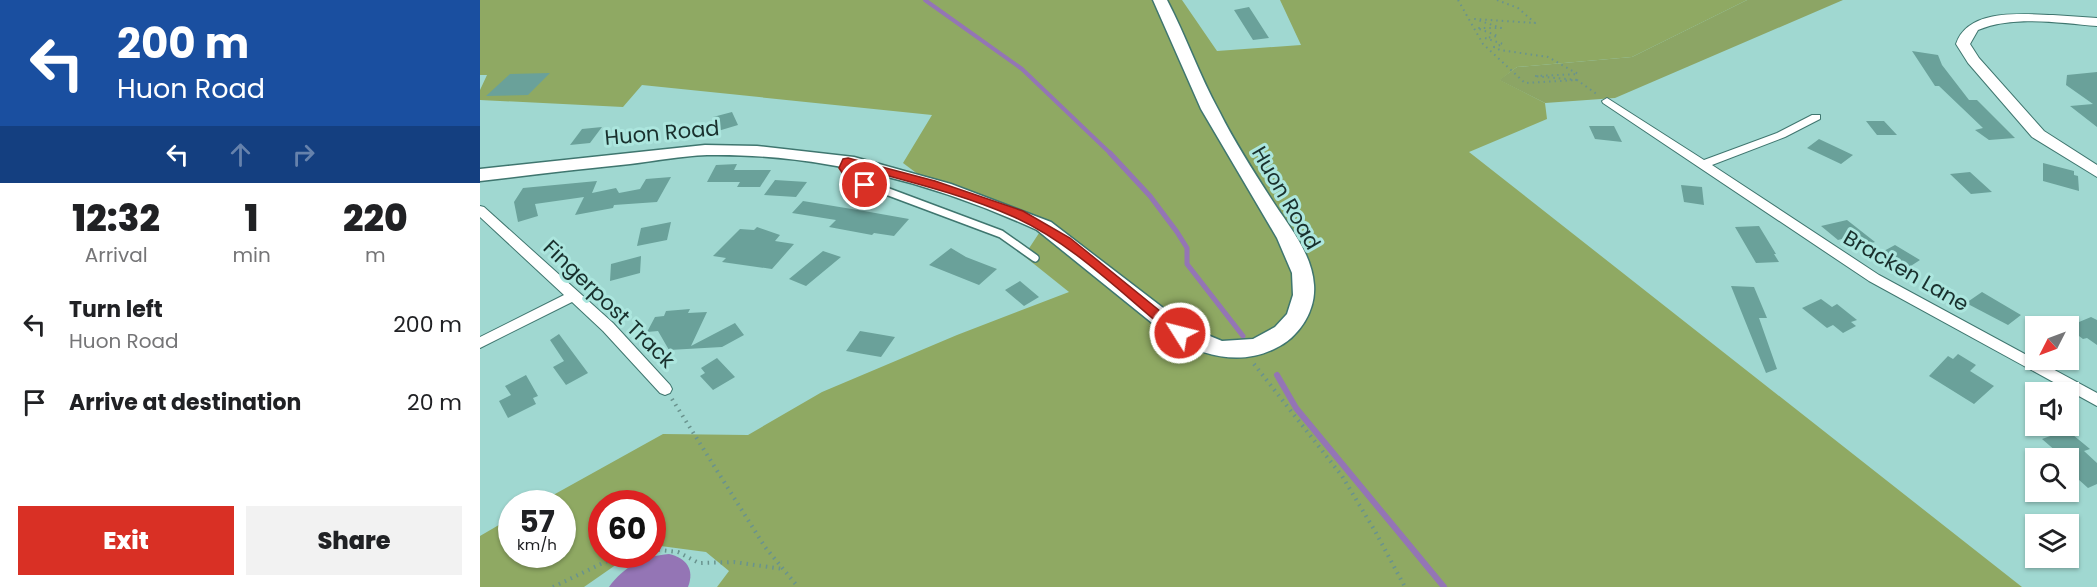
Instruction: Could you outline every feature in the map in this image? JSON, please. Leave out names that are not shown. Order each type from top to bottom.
[{"type":"main road","name":"Huon Road","points":[[480,175],[705,150],[758,150],[848,161],[931,184],[1018,214],[1065,241],[1180,333],[1209,347],[1244,350],[1272,341],[1291,326],[1304,295],[1302,272],[1288,242],[1209,109],[1160,0]]},
{"type":"main road","points":[[2097,22],[1997,21],[1976,26],[1970,30],[1963,44],[1972,60],[2038,134],[2097,172]]},
{"type":"street","name":"Bracken Lane","points":[[1607,101],[1874,278],[2097,400]]},
{"type":"street","points":[[1702,165],[1781,135],[1816,117]]},
{"type":"street","name":"Fingerpost Track","points":[[480,210],[608,327],[665,389]]},
{"type":"street","points":[[480,343],[573,296]]},
{"type":"lane","points":[[848,161],[845,168],[849,174],[865,185],[1001,234],[1035,258]]},
{"type":"path","points":[[1458,0],[1468,12],[1477,36],[1499,62],[1525,83],[1577,80]]},
{"type":"path","points":[[1497,0],[1518,8],[1535,23],[1475,19],[1501,28],[1477,28],[1498,36],[1485,38],[1503,44],[1494,47],[1548,57],[1578,74],[1557,72],[1534,74],[1534,76],[1577,80],[1607,101]]},
{"type":"path","points":[[1494,25],[1514,22]]},
{"type":"path","points":[[1244,350],[1277,396],[1317,441],[1369,518],[1405,587]]},
{"type":"path","name":"Fingerpost Track","points":[[665,389],[765,547],[798,587]]},
{"type":"path","points":[[666,551],[678,552],[699,563],[734,562],[785,570]]},
{"type":"path","points":[[553,587],[593,568]]},
{"type":"green space","points":[[480,0],[1182,0],[1217,51],[1301,45],[1280,0],[1747,0],[1632,57],[1517,67],[1500,80],[1545,103],[1547,119],[1469,152],[2022,587],[717,587],[729,571],[706,552],[666,547],[666,490],[588,490],[588,568],[611,568],[584,587],[480,587],[480,536],[498,526],[498,568],[576,568],[576,490],[562,490],[663,434],[748,435],[822,392],[957,335],[1069,292],[1024,256],[1043,227],[931,184],[903,163],[932,115],[642,85],[623,107],[480,100],[480,90],[487,75],[480,75]]},
{"type":"green space","points":[[1747,0],[1843,0],[1615,98],[1545,103],[1499,80],[1517,67],[1632,57]]},
{"type":"shaded area","points":[[666,554],[680,558],[688,565],[690,581],[688,587],[609,587],[628,568],[666,568]]},
{"type":"building","points":[[1249,7],[1269,38],[1253,40],[1234,10]]},
{"type":"building","points":[[1912,51],[1938,55],[1942,65],[1969,100],[1977,100],[2015,138],[1989,140],[1975,130],[1983,128],[1939,86],[1935,86]]},
{"type":"building","points":[[2097,72],[2097,127],[2070,106],[2093,104],[2066,85],[2067,75]]},
{"type":"building","points":[[550,73],[528,95],[486,96],[510,74]]},
{"type":"building","points":[[732,112],[738,125],[718,131],[713,117]]},
{"type":"building","points":[[1866,121],[1884,121],[1897,135],[1877,135]]},
{"type":"building","points":[[1589,126],[1614,126],[1622,142],[1595,139]]},
{"type":"building","points":[[602,127],[590,143],[570,145],[582,129]]},
{"type":"building","points":[[1819,139],[1853,155],[1841,164],[1807,148]]},
{"type":"building","points":[[2043,163],[2074,171],[2074,175],[2078,176],[2079,191],[2043,181]]},
{"type":"building","points":[[737,164],[734,170],[771,170],[760,187],[737,187],[740,182],[707,182],[716,165]]},
{"type":"building","points":[[1970,172],[1992,192],[1971,194],[1950,174]]},
{"type":"building","points":[[671,177],[657,202],[614,205],[613,208],[575,215],[584,197],[535,204],[538,216],[518,222],[514,202],[523,188],[597,181],[592,193],[616,188],[619,193],[640,189],[646,179]]},
{"type":"building","points":[[775,180],[807,182],[796,197],[764,195]]},
{"type":"building","points":[[1681,185],[1702,187],[1704,205],[1684,202]]},
{"type":"building","points":[[803,201],[909,219],[894,236],[874,233],[872,235],[829,227],[836,220],[792,213]]},
{"type":"building","points":[[1847,220],[1875,242],[1856,247],[1845,238],[1838,240],[1821,226]]},
{"type":"building","points":[[671,222],[667,240],[637,246],[641,228]]},
{"type":"building","points":[[1759,226],[1779,262],[1756,263],[1735,227]]},
{"type":"building","points":[[757,227],[780,235],[775,241],[794,244],[772,269],[722,262],[726,258],[713,256],[740,229],[754,230]]},
{"type":"building","points":[[1895,245],[1920,260],[1903,271],[1884,261],[1889,257],[1882,252]]},
{"type":"building","points":[[951,248],[966,257],[997,269],[979,285],[929,265]]},
{"type":"building","points":[[823,251],[841,257],[806,286],[789,279]]},
{"type":"building","points":[[641,256],[640,273],[610,281],[611,264]]},
{"type":"building","points":[[1020,281],[1039,297],[1024,306],[1005,290]]},
{"type":"building","points":[[1731,286],[1754,287],[1767,318],[1759,318],[1777,369],[1766,373]]},
{"type":"building","points":[[1982,292],[2021,315],[2008,325],[1966,303]]},
{"type":"building","points":[[1821,299],[1832,307],[1837,304],[1857,320],[1851,322],[1856,326],[1843,333],[1833,325],[1827,328],[1802,308]]},
{"type":"building","points":[[690,309],[688,313],[707,312],[691,346],[735,323],[744,335],[722,347],[669,350],[658,331],[647,332],[655,317],[664,316],[666,311]]},
{"type":"building","points":[[2091,317],[2097,320],[2097,345],[2079,336],[2079,322]]},
{"type":"building","points":[[860,331],[895,337],[881,357],[846,351]]},
{"type":"building","points":[[559,334],[588,373],[566,385],[553,367],[564,361],[550,340]]},
{"type":"building","points":[[1958,354],[1976,365],[1970,371],[1994,386],[1974,404],[1929,376],[1948,356],[1953,359]]},
{"type":"building","points":[[717,358],[735,377],[713,390],[700,376],[705,373],[701,368]]},
{"type":"building","points":[[526,375],[538,396],[533,398],[536,404],[508,418],[499,401],[511,395],[505,386]]},
{"type":"building","points":[[2050,436],[2074,436],[2090,449],[2084,451],[2097,463],[2097,484],[2088,488],[2079,480],[2079,448],[2052,448],[2042,439]]},
{"type":"waterway","points":[[925,0],[1022,69],[1110,153]]},
{"type":"waterway","points":[[1110,153],[1150,196],[1177,232],[1187,248],[1187,264],[1243,336]]},
{"type":"waterway","points":[[1277,375],[1296,408],[1444,587]]},
{"type":"route","points":[[865,185],[849,174],[845,168],[848,161],[931,184],[1018,214],[1044,226],[1180,333]]}]
